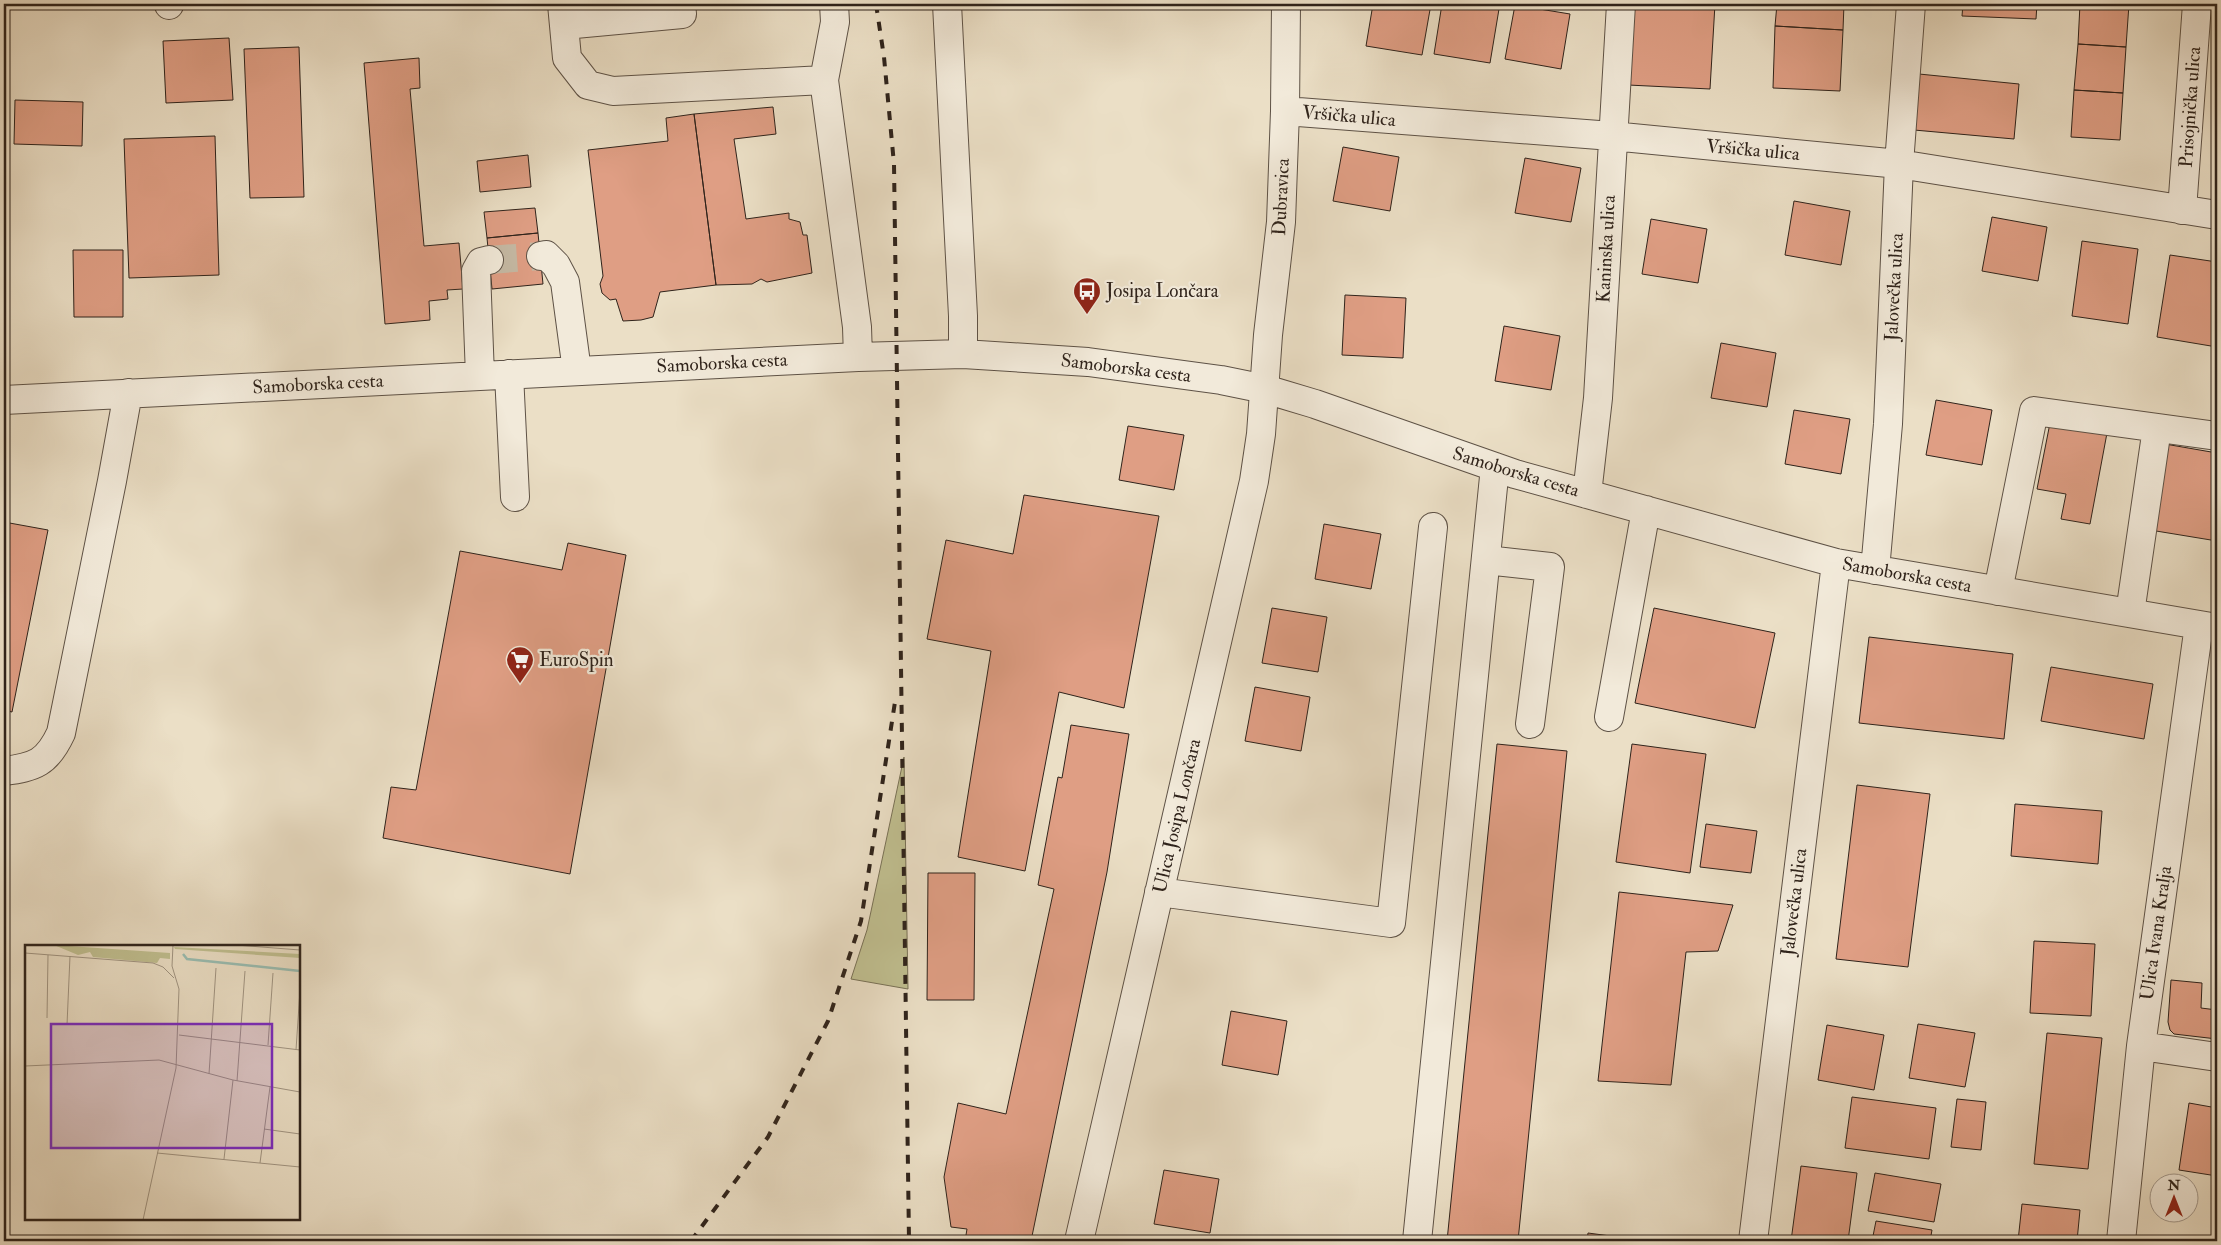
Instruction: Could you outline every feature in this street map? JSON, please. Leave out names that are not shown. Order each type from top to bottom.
[{"type":"street","points":[[681,4],[682,14],[563,14],[567,58],[588,85],[613,91],[824,80]]},
{"type":"street","points":[[834,4],[835,22],[824,80],[857,327],[858,357]]},
{"type":"street","points":[[947,4],[963,316],[963,354]]},
{"type":"street","name":"Dubravica","points":[[1265,389],[1268,335],[1281,222],[1286,4]]},
{"type":"street","name":"Kaninska ulica","points":[[1588,494],[1598,398],[1621,4]]},
{"type":"street","name":"Jalovečka ulica","points":[[1874,570],[1888,424],[1900,164],[1911,4]]},
{"type":"street","name":"Prisojnička ulica","points":[[2182,210],[2197,4]]},
{"type":"street","name":"Vršička ulica","points":[[1285,111],[1612,136],[1900,164],[2217,215]]},
{"type":"street","points":[[540,256],[546,255],[556,265],[564,282],[577,371]]},
{"type":"street","points":[[480,376],[476,271],[481,262],[489,260]]},
{"type":"street","name":"Samoborska cesta","points":[[4,400],[858,357],[963,354],[1088,362],[1222,380],[1265,389],[1316,404],[1495,467],[1836,563],[2130,612],[2208,627]]},
{"type":"street","points":[[509,374],[515,496]]},
{"type":"street","name":"Ulica Josipa Lončara","points":[[1079,1241],[1254,481],[1265,389]]},
{"type":"street","points":[[4,770],[23,768],[42,760],[52,751],[61,733],[128,394]]},
{"type":"street","points":[[1998,591],[2034,411],[2217,436]]},
{"type":"street","points":[[2130,612],[2157,428]]},
{"type":"street","points":[[1418,1241],[1495,467]]},
{"type":"street","points":[[1608,718],[1646,510]]},
{"type":"street","points":[[1159,892],[1391,923],[1433,527]]},
{"type":"street","points":[[1486,560],[1550,567],[1530,724]]},
{"type":"street","name":"Jalovečka ulica","points":[[1753,1241],[1836,563]]},
{"type":"street","name":"Ulica Ivana Kralja","points":[[2121,1241],[2141,1046],[2208,627]]},
{"type":"street","points":[[2141,1046],[2217,1057]]},
{"type":"shaded area","points":[[904,757],[908,989],[851,979],[867,930]]},
{"type":"building","points":[[1373,4],[1431,4],[1422,55],[1366,46]]},
{"type":"building","points":[[1442,4],[1471,4],[1499,9],[1490,63],[1434,54]]},
{"type":"building","points":[[1632,4],[1715,4],[1710,89],[1628,85]]},
{"type":"building","points":[[1777,4],[1844,4],[1843,30],[1775,26]]},
{"type":"building","points":[[1963,4],[2037,4],[2036,19],[1962,16]]},
{"type":"building","points":[[2080,4],[2129,4],[2126,47],[2078,44]]},
{"type":"building","points":[[1515,5],[1570,14],[1561,69],[1505,59]]},
{"type":"building","points":[[1775,26],[1843,30],[1840,91],[1773,88]]},
{"type":"building","points":[[229,38],[233,100],[166,103],[163,41]]},
{"type":"building","points":[[2078,44],[2126,47],[2123,93],[2074,90]]},
{"type":"building","points":[[299,47],[304,197],[250,198],[244,49]]},
{"type":"building","points":[[419,58],[420,88],[410,89],[424,246],[459,243],[463,289],[447,290],[448,299],[429,301],[430,320],[385,324],[364,63]]},
{"type":"building","points":[[1919,74],[2019,84],[2014,139],[1914,130]]},
{"type":"building","points":[[2074,90],[2123,93],[2120,140],[2071,137]]},
{"type":"building","points":[[15,100],[83,102],[82,146],[14,144]]},
{"type":"building","points":[[773,107],[776,134],[734,139],[746,219],[789,213],[789,219],[800,222],[803,235],[807,235],[812,273],[767,282],[761,279],[752,284],[716,285],[694,114]]},
{"type":"building","points":[[694,114],[716,285],[660,292],[653,317],[623,321],[616,299],[610,300],[602,293],[600,284],[603,276],[588,150],[668,141],[666,118]]},
{"type":"building","points":[[215,136],[219,275],[129,278],[124,139]]},
{"type":"building","points":[[1343,147],[1399,157],[1390,211],[1333,201]]},
{"type":"building","points":[[528,155],[531,187],[480,192],[477,161]]},
{"type":"building","points":[[1525,158],[1581,168],[1571,222],[1515,213]]},
{"type":"building","points":[[1794,201],[1850,211],[1841,265],[1785,255]]},
{"type":"building","points":[[535,208],[538,233],[487,238],[484,212]]},
{"type":"building","points":[[1992,217],[2047,227],[2038,281],[1982,271]]},
{"type":"building","points":[[1651,219],[1707,229],[1698,283],[1642,274]]},
{"type":"building","points":[[538,233],[543,284],[492,289],[487,238]]},
{"type":"building","points":[[2082,241],[2138,249],[2128,324],[2072,316]]},
{"type":"building","points":[[73,250],[123,250],[123,317],[74,317]]},
{"type":"building","points":[[2170,255],[2217,262],[2217,347],[2157,337]]},
{"type":"building","points":[[1345,295],[1406,298],[1403,358],[1342,355]]},
{"type":"building","points":[[1504,326],[1560,336],[1551,390],[1495,381]]},
{"type":"building","points":[[1721,343],[1776,353],[1767,407],[1711,398]]},
{"type":"building","points":[[1936,400],[1992,410],[1982,465],[1926,455]]},
{"type":"building","points":[[1794,410],[1850,419],[1841,474],[1785,464]]},
{"type":"building","points":[[2050,423],[2107,433],[2090,524],[2061,519],[2066,494],[2037,489]]},
{"type":"building","points":[[1128,426],[1184,435],[1174,490],[1119,480]]},
{"type":"building","points":[[2165,444],[2217,453],[2217,541],[2150,530]]},
{"type":"building","points":[[1024,495],[1159,516],[1124,708],[1059,692],[1025,871],[958,857],[991,651],[927,639],[946,540],[1013,554]]},
{"type":"building","points":[[4,522],[48,530],[12,712],[4,710]]},
{"type":"building","points":[[1324,524],[1381,534],[1371,589],[1315,579]]},
{"type":"building","name":"EuroSpin","points":[[568,543],[626,555],[570,874],[383,838],[391,787],[416,790],[460,551],[562,570]]},
{"type":"building","points":[[1272,608],[1327,617],[1318,672],[1262,663]]},
{"type":"building","points":[[1654,608],[1775,633],[1755,728],[1635,703]]},
{"type":"building","points":[[1869,637],[2013,654],[2004,739],[1859,723]]},
{"type":"building","points":[[2051,667],[2153,684],[2144,739],[2041,721]]},
{"type":"building","points":[[1255,687],[1310,697],[1301,751],[1245,741]]},
{"type":"building","points":[[1071,725],[1129,734],[1107,872],[1031,1241],[965,1241],[967,1229],[951,1227],[944,1177],[958,1103],[1006,1114],[1054,889],[1038,885],[1058,777],[1062,778]]},
{"type":"building","points":[[1497,744],[1567,751],[1518,1241],[1447,1241]]},
{"type":"building","points":[[1632,744],[1706,754],[1690,873],[1616,862]]},
{"type":"building","points":[[1857,785],[1930,794],[1908,967],[1836,959]]},
{"type":"building","points":[[2015,804],[2102,811],[2098,864],[2011,856]]},
{"type":"building","points":[[1706,824],[1757,831],[1751,873],[1700,867]]},
{"type":"building","points":[[928,873],[975,873],[974,1000],[927,1000]]},
{"type":"building","points":[[1619,892],[1733,905],[1718,951],[1686,952],[1671,1085],[1598,1081]]},
{"type":"building","points":[[2034,941],[2095,944],[2091,1016],[2030,1013]]},
{"type":"building","points":[[2171,980],[2202,983],[2201,1008],[2217,1010],[2217,1039],[2174,1034],[2170,1030],[2168,1022]]},
{"type":"building","points":[[1231,1011],[1287,1021],[1278,1075],[1222,1065]]},
{"type":"building","points":[[1918,1024],[1975,1033],[1965,1087],[1909,1078]]},
{"type":"building","points":[[1827,1025],[1884,1035],[1874,1090],[1818,1080]]},
{"type":"building","points":[[2047,1033],[2102,1038],[2088,1169],[2034,1164]]},
{"type":"building","points":[[1852,1097],[1936,1108],[1929,1159],[1845,1148]]},
{"type":"building","points":[[1957,1099],[1986,1102],[1981,1150],[1951,1147]]},
{"type":"building","points":[[2189,1103],[2217,1108],[2217,1176],[2179,1170]]},
{"type":"building","points":[[1801,1166],[1857,1173],[1848,1241],[1791,1241]]},
{"type":"building","points":[[1164,1170],[1219,1179],[1210,1233],[1154,1224]]},
{"type":"building","points":[[1875,1173],[1941,1184],[1934,1222],[1868,1211]]},
{"type":"building","points":[[2022,1204],[2080,1210],[2077,1241],[2018,1241]]},
{"type":"building","points":[[1876,1221],[1932,1230],[1930,1241],[1872,1241]]},
{"type":"building","points":[[1588,1233],[1648,1241],[1587,1241]]},
{"type":"building","points":[[1972,1237],[2006,1240],[2006,1241],[1971,1241]]},
{"type":"tunnel","points":[[489,260],[541,256]]},
{"type":"railway","points":[[876,4],[884,57],[894,164],[909,1241]]},
{"type":"railway","points":[[691,1241],[768,1137],[828,1021],[861,921],[895,702]]},
{"type":"place","name":"Josipa Lončara","points":[[1087,315]]},
{"type":"place","name":"EuroSpin","points":[[520,684]]}]
